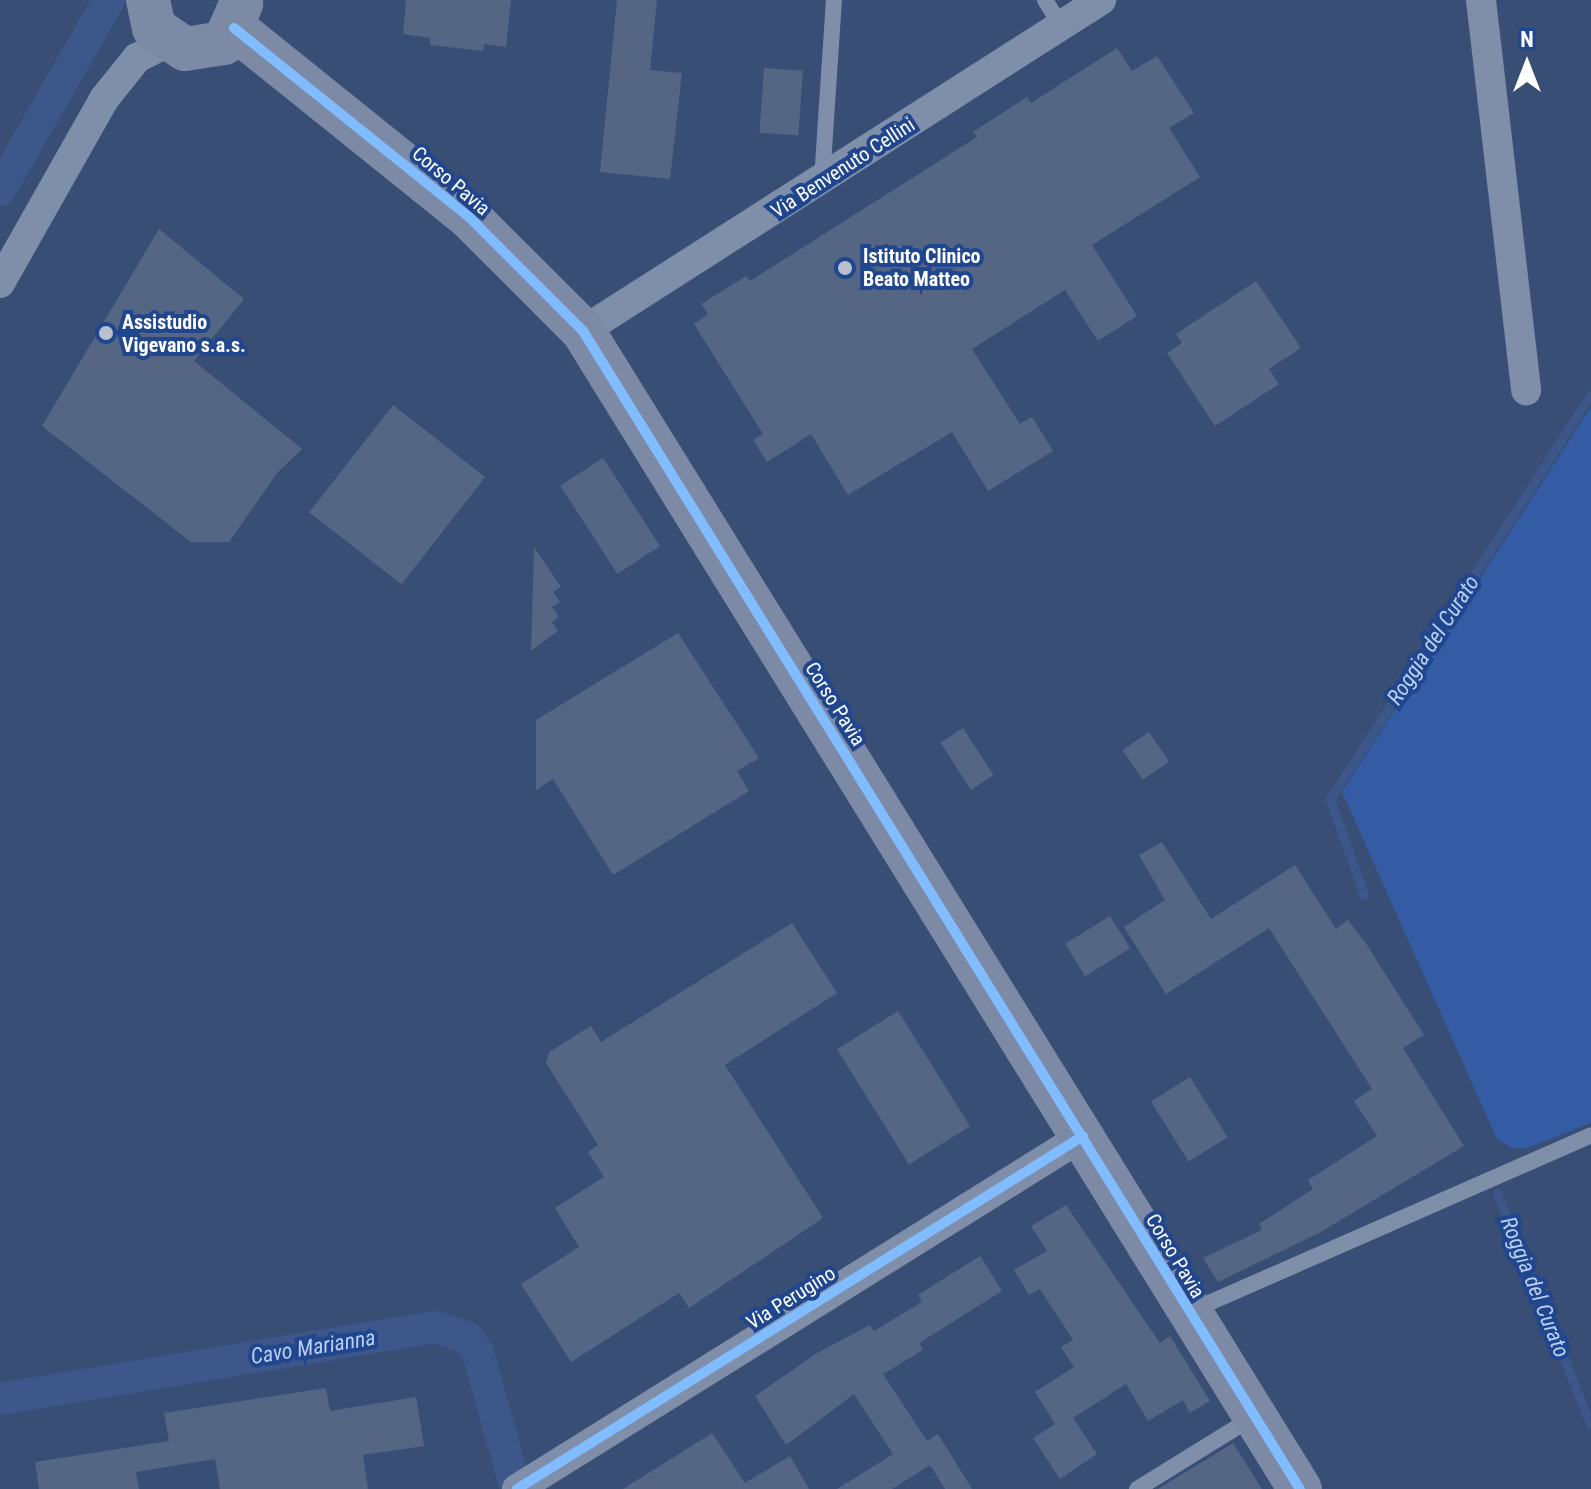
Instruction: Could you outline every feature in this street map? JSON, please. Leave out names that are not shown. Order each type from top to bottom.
[{"type":"street","points":[[0,283],[104,99],[137,58],[168,42],[154,28],[148,0]]},
{"type":"street","name":"Via Benvenuto Cellini","points":[[583,331],[822,182],[1101,0]]},
{"type":"street","points":[[1481,0],[1526,390]]},
{"type":"street","name":"Corso Pavia","points":[[168,42],[204,49],[224,43],[237,14],[470,218],[583,331],[1083,1136],[1188,1313],[1300,1489]]},
{"type":"street","name":"Via Perugino","points":[[522,1486],[1083,1136]]},
{"type":"lane","points":[[822,182],[834,0]]},
{"type":"lane","points":[[1045,0],[1062,27]]},
{"type":"lane","points":[[1188,1313],[1591,1135]]},
{"type":"lane","points":[[1137,1489],[1254,1417]]},
{"type":"shaded area","points":[[1591,407],[1591,1123],[1527,1148],[1512,1148],[1497,1139],[1342,792]]},
{"type":"building","points":[[406,0],[511,0],[506,47],[484,44],[483,51],[430,45],[430,38],[403,34]]},
{"type":"building","points":[[617,0],[657,0],[650,70],[682,73],[670,179],[600,172]]},
{"type":"building","name":"Istituto Clinico Beato Matteo","points":[[1117,48],[1132,71],[1157,56],[1194,113],[1169,128],[1200,177],[1092,245],[1137,316],[1098,341],[1065,290],[972,349],[1020,424],[1032,417],[1053,451],[988,491],[952,432],[848,495],[811,434],[767,462],[753,440],[763,434],[694,324],[708,314],[701,304],[746,276],[750,281],[977,137],[973,132],[1027,97],[1031,103]]},
{"type":"building","points":[[764,68],[803,71],[798,136],[759,133]]},
{"type":"building","points":[[159,229],[244,299],[194,361],[302,449],[278,472],[229,542],[191,542],[42,426]]},
{"type":"building","points":[[1256,281],[1301,348],[1269,369],[1279,384],[1215,426],[1167,353],[1182,343],[1176,334]]},
{"type":"building","points":[[393,405],[485,477],[401,584],[309,512]]},
{"type":"building","points":[[603,458],[660,546],[617,574],[560,486]]},
{"type":"building","points":[[534,547],[561,587],[553,592],[560,602],[552,607],[559,617],[552,622],[558,631],[531,651]]},
{"type":"building","points":[[678,633],[759,758],[737,771],[749,791],[613,875],[553,779],[536,790],[536,720]]},
{"type":"building","points":[[963,728],[993,775],[971,790],[940,743]]},
{"type":"building","points":[[1149,732],[1169,762],[1143,780],[1122,750]]},
{"type":"building","points":[[1162,842],[1211,919],[1295,865],[1336,929],[1348,920],[1367,945],[1424,1035],[1403,1048],[1464,1146],[1319,1233],[1218,1282],[1203,1258],[1262,1230],[1259,1224],[1313,1189],[1308,1180],[1377,1136],[1354,1101],[1372,1089],[1269,928],[1166,994],[1124,927],[1165,900],[1139,855]]},
{"type":"building","points":[[1110,916],[1130,948],[1085,976],[1065,944]]},
{"type":"building","points":[[792,923],[837,993],[725,1065],[823,1218],[689,1308],[679,1293],[571,1362],[521,1284],[579,1247],[555,1208],[604,1177],[588,1152],[598,1145],[546,1063],[549,1052],[591,1026],[601,1042]]},
{"type":"building","points":[[898,1011],[970,1126],[909,1164],[837,1049]]},
{"type":"building","points":[[1190,1077],[1228,1137],[1189,1162],[1151,1101]]},
{"type":"building","points":[[1066,1205],[1160,1343],[1170,1336],[1210,1401],[1190,1413],[1183,1400],[1148,1421],[1126,1384],[1073,1418],[1097,1454],[1060,1479],[1033,1438],[1055,1424],[1035,1392],[1074,1367],[1061,1347],[1073,1340],[1040,1289],[1029,1295],[1014,1270],[1047,1251],[1031,1226]]},
{"type":"building","points":[[980,1256],[1002,1291],[919,1343],[923,1350],[883,1374],[927,1441],[938,1434],[972,1489],[945,1489],[930,1465],[892,1489],[837,1489],[893,1454],[854,1394],[786,1445],[755,1396],[817,1353],[870,1325],[874,1331],[922,1302],[918,1295]]},
{"type":"building","points":[[326,1388],[330,1411],[416,1397],[424,1446],[363,1455],[368,1489],[220,1489],[215,1459],[136,1472],[139,1489],[39,1489],[35,1462],[169,1441],[164,1413]]},
{"type":"building","points":[[712,1433],[745,1483],[790,1456],[809,1489],[623,1489]]},
{"type":"building","points":[[1233,1443],[1262,1489],[1158,1489],[1189,1470]]},
{"type":"waterway","points":[[0,190],[109,0]]},
{"type":"waterway","name":"Roggia del Curato","points":[[1364,895],[1330,799],[1591,394]]},
{"type":"waterway","name":"Roggia del Curato","points":[[1497,1193],[1591,1426]]},
{"type":"waterway","name":"Cavo Marianna","points":[[0,1399],[435,1327],[468,1338],[478,1353],[516,1489]]},
{"type":"cycle path","points":[[234,28],[470,218],[583,331],[1300,1489]]},
{"type":"cycle path","points":[[517,1489],[1083,1136]]},
{"type":"place","name":"Istituto Clinico Beato Matteo","points":[[845,268]]},
{"type":"place","name":"Assistudio Vigevano s.a.s.","points":[[106,333]]}]
